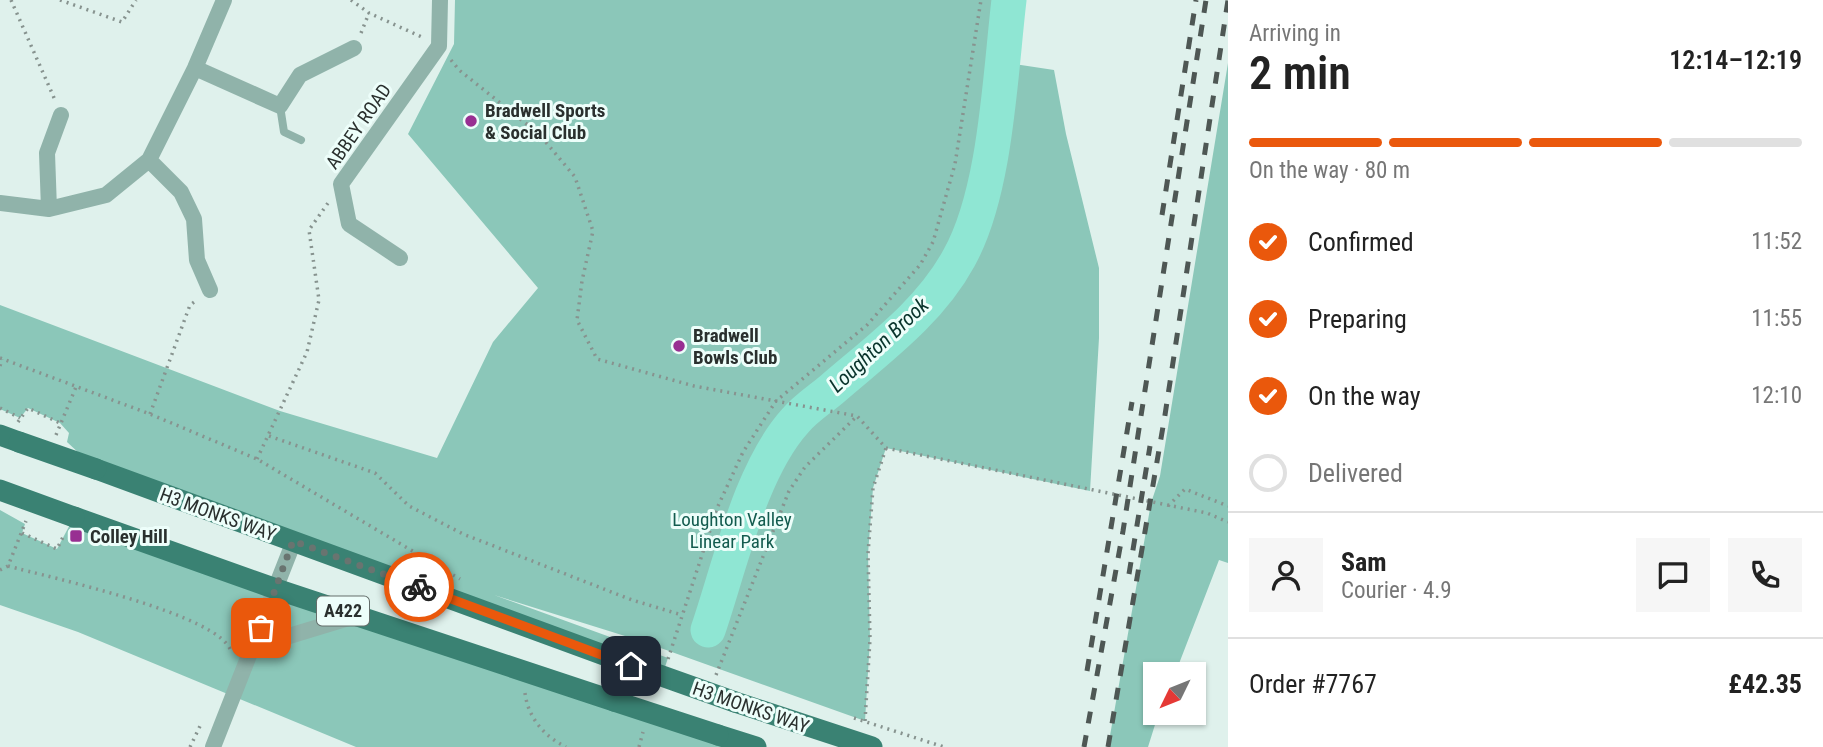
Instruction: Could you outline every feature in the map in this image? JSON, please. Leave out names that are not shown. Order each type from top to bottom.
[{"type":"main road","name":"H3 MONKS WAY","points":[[9,438],[631,666],[872,747]]},
{"type":"main road","name":"H3 MONKS WAY","points":[[0,490],[276,589],[756,747]]},
{"type":"street","points":[[0,203],[49,208],[106,195],[149,160],[225,0]]},
{"type":"street","points":[[439,46],[440,0]]},
{"type":"street","name":"ABBEY ROAD","points":[[400,258],[349,225],[341,184],[439,46]]},
{"type":"street","points":[[195,68],[280,106],[300,75],[354,48]]},
{"type":"street","points":[[49,208],[47,153],[61,115]]},
{"type":"street","points":[[149,160],[181,192],[194,219],[197,260],[211,290]]},
{"type":"street","points":[[213,747],[293,541]]},
{"type":"street","points":[[253,647],[355,615]]},
{"type":"lane","points":[[280,106],[284,132],[301,140]]},
{"type":"path","points":[[11,0],[61,115]]},
{"type":"path","points":[[60,0],[122,22],[136,0]]},
{"type":"path","points":[[351,0],[369,13],[439,46],[458,70],[539,134],[575,177],[593,231],[577,320],[597,359],[694,386],[858,416],[886,448],[1207,513],[1228,522]]},
{"type":"path","points":[[665,665],[719,506],[743,452],[776,401],[867,325],[920,265],[933,242],[955,164],[981,0]]},
{"type":"path","points":[[257,459],[307,352],[319,300],[309,230],[341,184]]},
{"type":"path","points":[[150,414],[190,305],[211,290]]},
{"type":"path","points":[[0,366],[1,358],[150,414],[257,459],[463,581]]},
{"type":"path","points":[[56,436],[76,386]]},
{"type":"path","points":[[0,408],[20,418]]},
{"type":"path","points":[[28,408],[60,424]]},
{"type":"path","points":[[715,680],[789,491],[805,467],[858,416]]},
{"type":"path","points":[[268,436],[375,474],[409,506],[463,534],[632,600],[682,615]]},
{"type":"path","points":[[865,721],[870,639],[868,554],[873,488],[886,448]]},
{"type":"path","points":[[1168,506],[1185,489],[1228,506]]},
{"type":"path","points":[[0,570],[8,566],[29,512]]},
{"type":"path","points":[[22,533],[57,549]]},
{"type":"path","points":[[8,566],[147,604],[213,630],[232,649],[229,661]]},
{"type":"path","points":[[527,671],[525,691],[530,715],[556,742],[566,747]]},
{"type":"path","points":[[190,747],[207,713]]},
{"type":"path","points":[[639,747],[647,722]]},
{"type":"green space","name":"Loughton Valley Linear Park","points":[[455,0],[1009,0],[1002,62],[1054,70],[1066,134],[1099,268],[1099,338],[1090,491],[886,448],[873,488],[868,554],[870,639],[865,721],[641,641],[494,595],[668,658],[663,673],[96,469],[67,442],[69,433],[60,423],[28,408],[20,418],[0,409],[0,305],[280,411],[437,458],[493,342],[538,288],[408,134],[454,44]]},
{"type":"green space","points":[[1228,63],[1228,563],[1219,560],[1180,662],[1143,662],[1143,725],[1155,725],[1148,747],[1108,747],[1151,503],[1160,476]]},
{"type":"green space","points":[[0,510],[25,524],[22,533],[57,549],[74,517],[756,747],[356,747],[78,632],[0,605]]},
{"type":"waterway","name":"Loughton Brook","points":[[708,630],[753,492],[779,442],[803,412],[884,345],[917,313],[947,278],[959,258],[981,201],[989,167],[1009,0]]},
{"type":"railway","points":[[1162,215],[1196,0]]},
{"type":"railway","points":[[1084,747],[1123,531],[1206,0]]},
{"type":"railway","points":[[1108,747],[1165,415],[1228,0]]},
{"type":"railway","points":[[1087,671],[1132,402]]},
{"type":"railway","points":[[1129,574],[1150,446]]},
{"type":"way so far","points":[[261,628],[293,541],[419,587]]},
{"type":"place","name":"Bradwell Sports & Social Club","points":[[471,121]]},
{"type":"place","name":"Bradwell Bowls Club","points":[[679,346]]},
{"type":"place","name":"Colley Hill","points":[[76,536]]},
{"type":"route","points":[[419,587],[631,666]]}]
